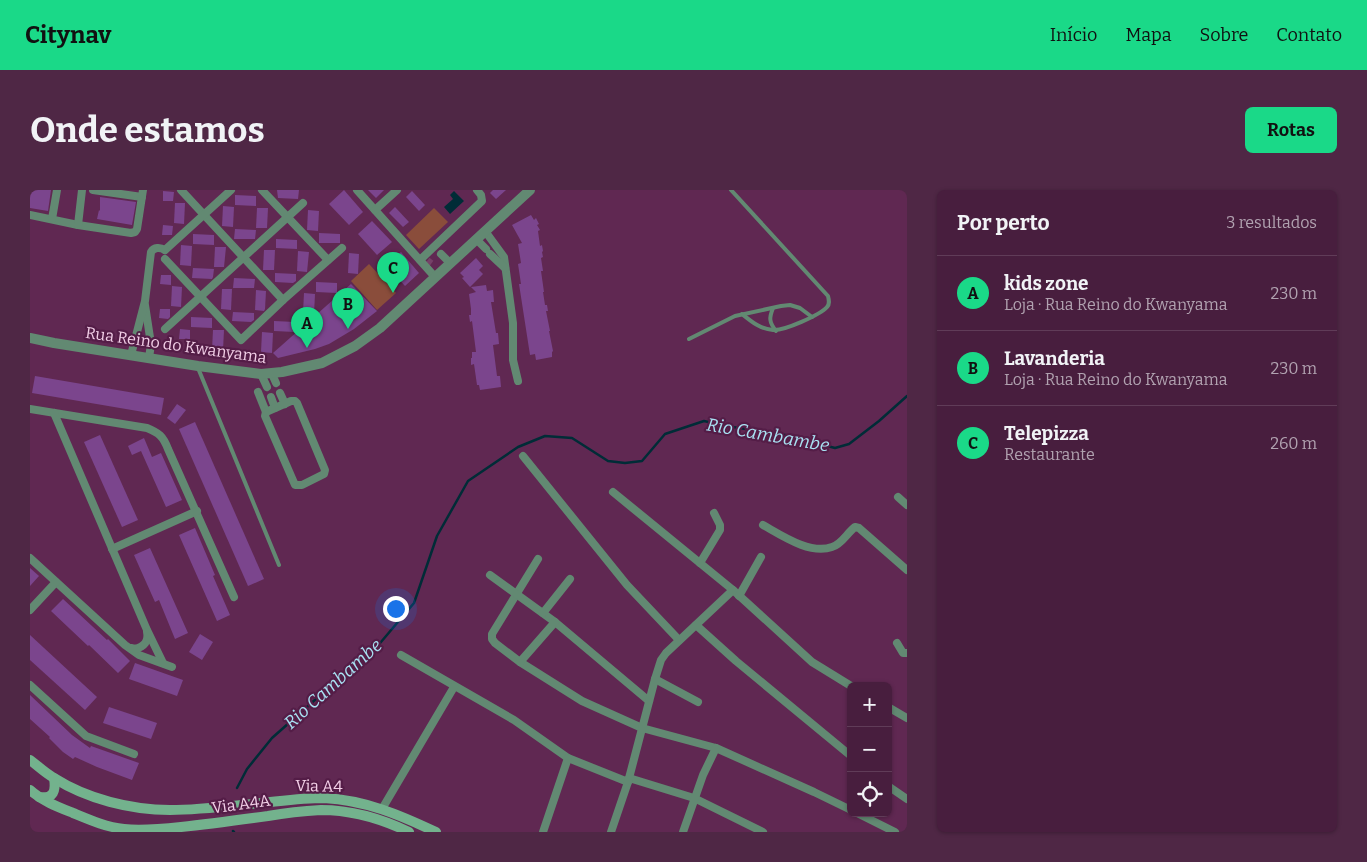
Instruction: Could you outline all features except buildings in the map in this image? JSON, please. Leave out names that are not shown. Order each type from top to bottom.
[{"type":"main road","name":"Via A4","points":[[30,760],[54,778],[73,789],[126,806],[145,809],[196,810],[324,798],[363,803],[400,815],[436,832]]},
{"type":"main road","points":[[34,794],[44,798],[52,795],[55,790],[54,778]]},
{"type":"main road","name":"Via A4A","points":[[34,794],[107,829],[147,830],[195,826],[321,810],[370,817],[409,832]]},
{"type":"street","points":[[52,220],[57,190]]},
{"type":"street","points":[[78,224],[82,190]]},
{"type":"street","points":[[181,190],[283,300]]},
{"type":"street","points":[[166,250],[231,190]]},
{"type":"street","points":[[262,190],[328,260]]},
{"type":"street","points":[[357,190],[437,275]]},
{"type":"street","points":[[375,210],[397,190]]},
{"type":"street","points":[[425,261],[438,251],[482,201],[481,194],[477,190]]},
{"type":"street","name":"Rua Reino do Kwanyama","points":[[30,339],[198,366],[261,374],[274,378],[322,362],[355,346],[380,328],[530,190]]},
{"type":"street","points":[[30,215],[134,232],[137,229],[142,194],[98,191]]},
{"type":"street","points":[[165,329],[303,203]]},
{"type":"street","points":[[485,231],[504,257],[510,288],[513,322],[513,360],[518,381]]},
{"type":"street","points":[[476,239],[505,268]]},
{"type":"street","points":[[131,355],[145,301],[150,254],[155,248],[166,250]]},
{"type":"street","points":[[165,259],[241,340],[342,248]]},
{"type":"street","points":[[165,259],[167,256],[166,250]]},
{"type":"street","points":[[438,251],[450,264]]},
{"type":"street","points":[[150,254],[156,260],[165,259]]},
{"type":"street","points":[[150,267],[156,260]]},
{"type":"street","points":[[425,261],[437,275]]},
{"type":"street","points":[[145,301],[150,344],[149,358]]},
{"type":"street","points":[[134,341],[150,344]]},
{"type":"street","points":[[261,374],[266,387]]},
{"type":"street","points":[[258,392],[266,412],[266,418],[295,485],[302,485],[324,474],[325,470],[296,402],[291,401],[266,412]]},
{"type":"street","points":[[280,393],[285,404]]},
{"type":"street","points":[[271,397],[275,408]]},
{"type":"street","points":[[30,409],[147,428],[158,433],[164,440],[234,597]]},
{"type":"street","points":[[54,413],[163,664]]},
{"type":"street","points":[[523,456],[627,585],[679,640]]},
{"type":"street","points":[[613,492],[733,590],[812,662],[847,684]]},
{"type":"street","points":[[898,497],[907,505]]},
{"type":"street","points":[[112,549],[197,512]]},
{"type":"street","points":[[700,563],[720,530],[720,525],[714,513]]},
{"type":"street","points":[[763,525],[789,540],[804,546],[820,549],[832,547],[842,541],[856,527],[907,570]]},
{"type":"street","points":[[30,558],[125,645],[139,655],[172,667]]},
{"type":"street","points":[[739,596],[761,558]]},
{"type":"street","points":[[538,559],[492,634],[495,643],[520,662],[582,701],[642,728],[716,748],[847,808]]},
{"type":"street","points":[[490,575],[555,622],[649,701]]},
{"type":"street","points":[[543,613],[570,580]]},
{"type":"street","points":[[30,610],[56,582]]},
{"type":"street","points":[[612,832],[629,780],[655,679],[666,652],[733,590]]},
{"type":"street","points":[[520,662],[555,622]]},
{"type":"street","points":[[696,625],[736,661],[847,753]]},
{"type":"street","points":[[125,645],[135,649],[140,648],[148,639],[147,630]]},
{"type":"street","points":[[897,643],[903,653],[907,653]]},
{"type":"street","points":[[401,655],[514,720],[568,758],[629,780],[694,798],[763,832]]},
{"type":"street","points":[[655,679],[698,702]]},
{"type":"street","points":[[30,685],[86,736],[134,754]]},
{"type":"street","points":[[382,809],[454,687]]},
{"type":"street","points":[[892,709],[907,718]]},
{"type":"street","points":[[684,832],[702,775],[716,748]]},
{"type":"street","points":[[543,832],[568,758]]},
{"type":"street","points":[[892,789],[907,799]]},
{"type":"street","points":[[865,817],[895,832]]},
{"type":"lane","points":[[731,190],[828,296],[830,302],[827,308],[785,329],[776,330],[756,326],[742,314]]},
{"type":"lane","points":[[689,339],[742,314],[773,308],[790,305],[800,308],[812,317]]},
{"type":"lane","points":[[773,308],[770,323],[776,330]]},
{"type":"lane","points":[[198,366],[279,565]]},
{"type":"shaded area","points":[[434,208],[448,222],[419,249],[406,235]]},
{"type":"shaded area","points":[[369,264],[396,293],[377,310],[351,281]]},
{"type":"water","points":[[454,191],[464,201],[450,214],[444,207],[453,199],[450,195]]},
{"type":"waterway","name":"Rio Cambambe","points":[[237,788],[247,769],[272,738],[370,655],[414,603],[437,536],[468,481],[518,447],[545,436],[572,438],[608,461],[625,463],[642,461],[665,434],[704,421],[785,435],[835,448],[849,444],[907,396]]},
{"type":"tunnel","points":[[427,261],[431,264]]},
{"type":"place","name":"Telepizza","points":[[393,293]]},
{"type":"place","name":"Lavanderia","points":[[348,329]]},
{"type":"place","name":"kids zone","points":[[307,348]]}]
